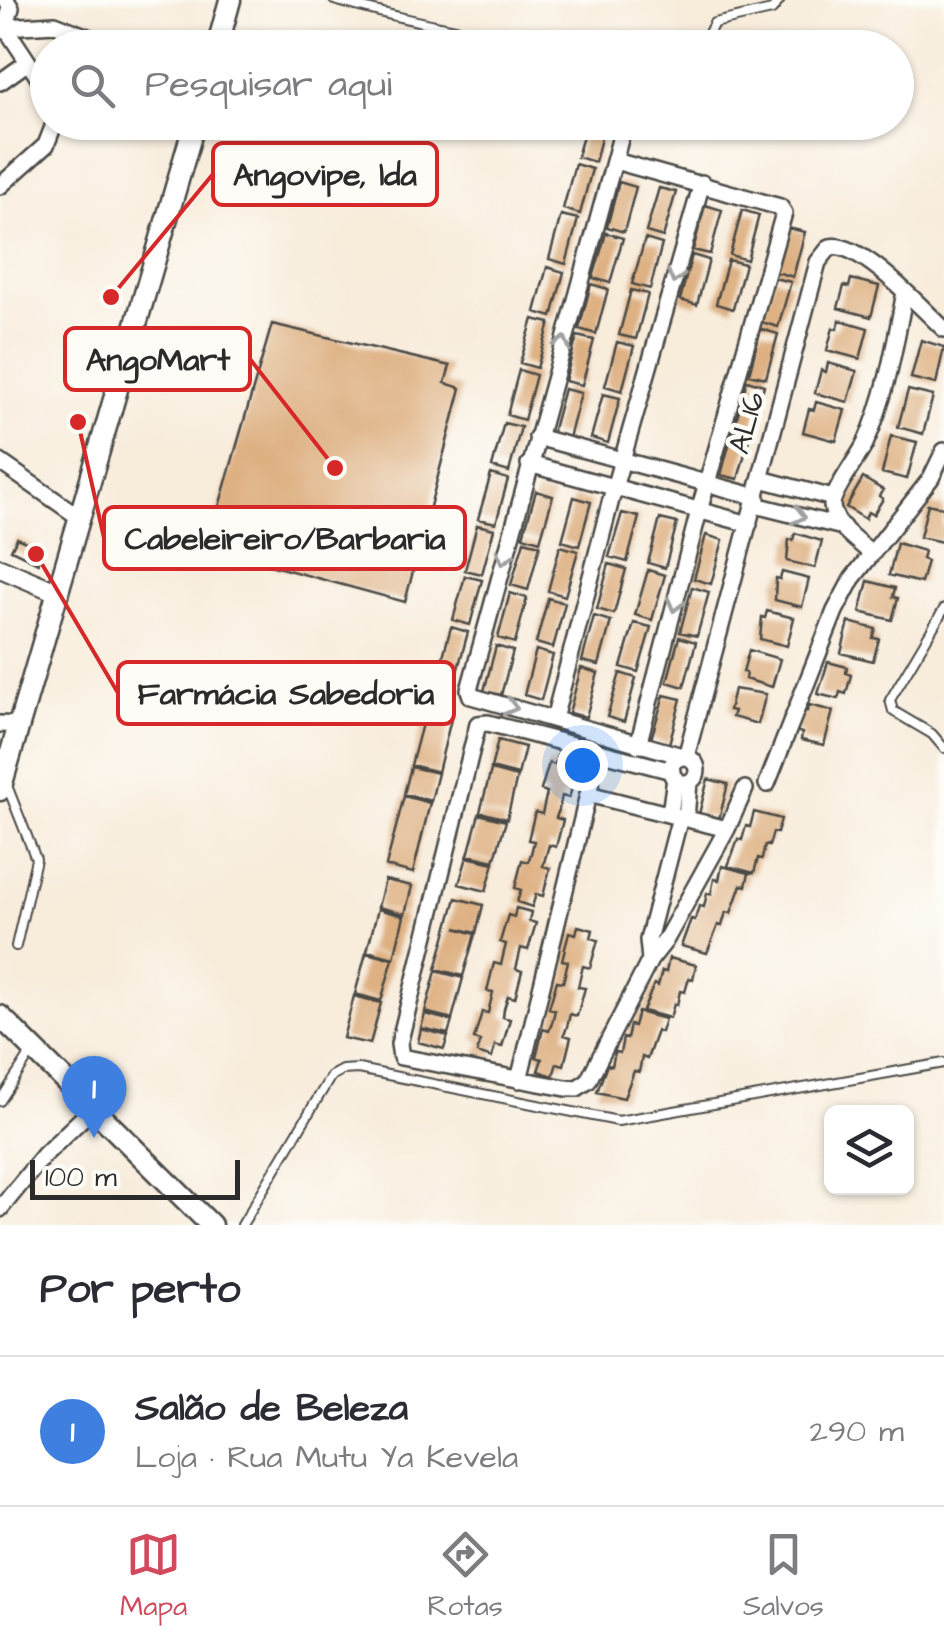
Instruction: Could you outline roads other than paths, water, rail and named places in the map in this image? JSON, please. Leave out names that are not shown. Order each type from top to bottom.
[{"type":"main road","points":[[222,30],[230,0]]},
{"type":"main road","points":[[2,784],[9,724],[59,592],[191,140]]},
{"type":"main road","points":[[0,1016],[204,1223]]},
{"type":"street","points":[[4,26],[11,8],[6,0]]},
{"type":"street","points":[[4,26],[55,24],[70,30]]},
{"type":"street","points":[[4,26],[30,65]]},
{"type":"street","points":[[0,82],[28,62]]},
{"type":"street","points":[[0,186],[48,140]]},
{"type":"street","points":[[620,140],[469,690],[472,696],[686,757]]},
{"type":"street","points":[[615,161],[702,183],[780,207],[784,213],[699,511],[638,745]]},
{"type":"street","points":[[554,719],[614,488],[702,183]]},
{"type":"street","name":"AL16","points":[[678,777],[695,776],[697,768],[686,757],[818,262],[830,247],[848,248],[944,330]]},
{"type":"street","points":[[872,554],[843,528],[834,514],[833,498],[873,426],[892,359],[904,292]]},
{"type":"street","points":[[537,437],[707,484],[843,528]]},
{"type":"street","points":[[767,784],[835,612],[852,579],[910,509],[932,478],[944,451]]},
{"type":"street","points":[[0,462],[79,517]]},
{"type":"street","points":[[530,464],[749,524]]},
{"type":"street","points":[[761,479],[833,498]]},
{"type":"street","points":[[0,568],[59,592]]},
{"type":"street","points":[[650,960],[648,940],[679,817],[678,777],[488,723],[478,724],[398,1054],[407,1060],[566,1088],[576,1088],[588,1081],[650,960],[727,829],[744,789]]},
{"type":"street","points":[[518,1080],[598,753]]},
{"type":"street","points":[[588,794],[727,829]]},
{"type":"street","points":[[0,1209],[44,1156],[92,1109]]},
{"type":"lane","points":[[334,0],[458,30]]},
{"type":"lane","points":[[710,30],[714,23],[772,10],[780,0]]},
{"type":"lane","points":[[944,609],[890,705],[893,711],[932,734],[944,748]]},
{"type":"lane","points":[[2,784],[36,859],[16,946]]},
{"type":"lane","points":[[0,1101],[33,1050]]},
{"type":"lane","points":[[242,1225],[331,1076],[342,1070],[358,1069],[618,1121],[944,1063]]},
{"type":"place","name":"Angovipe, lda","points":[[111,297]]},
{"type":"place","name":"Cabeleireiro/Barbaria","points":[[78,422]]},
{"type":"place","name":"AngoMart","points":[[335,468]]},
{"type":"place","name":"Farmácia Sabedoria","points":[[36,554]]},
{"type":"place","name":"Salão de Beleza","points":[[94,1138]]}]
